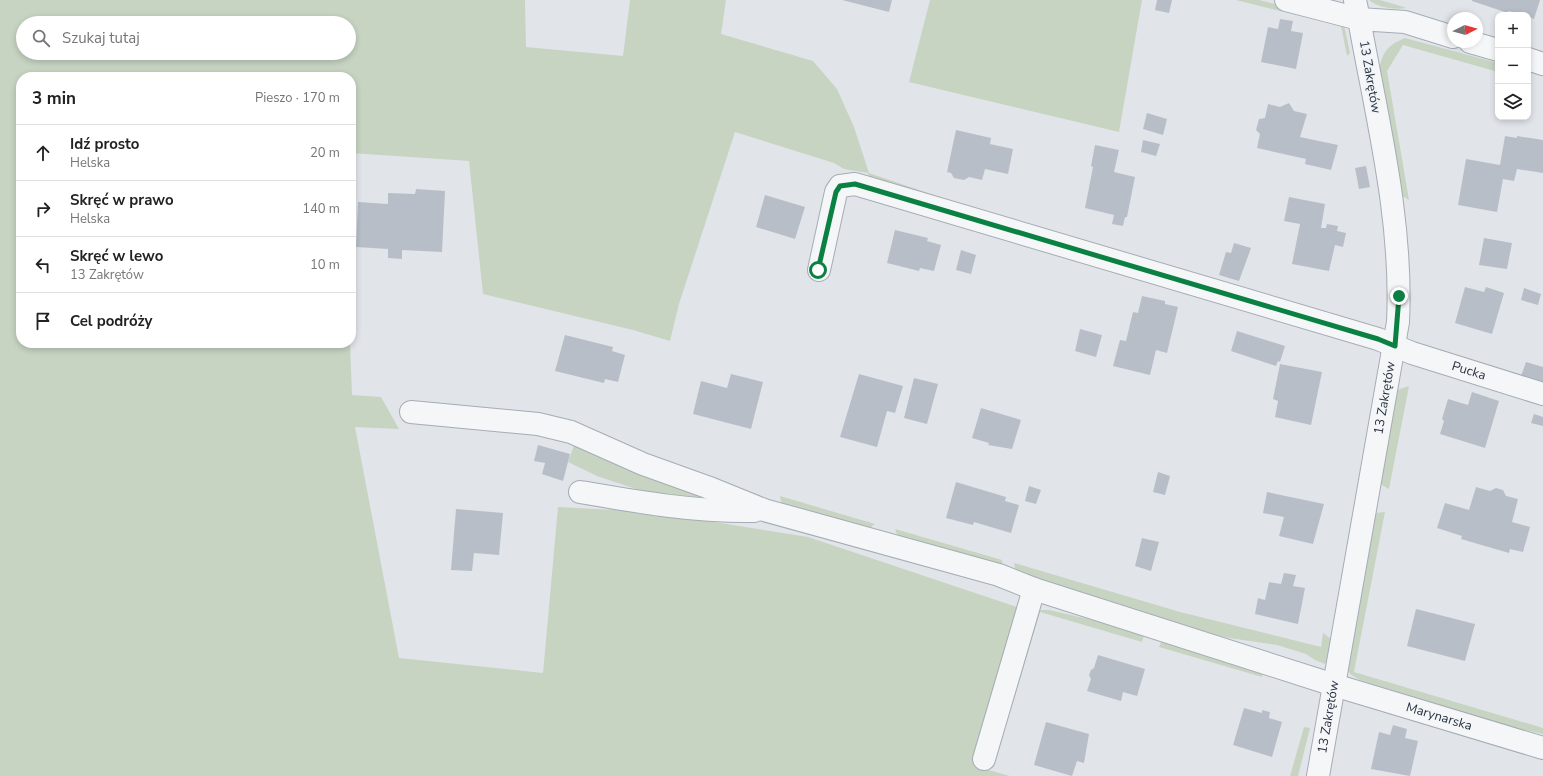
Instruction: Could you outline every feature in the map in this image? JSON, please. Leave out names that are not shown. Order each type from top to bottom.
[{"type":"street","points":[[1286,0],[1357,9],[1447,35]]},
{"type":"street","name":"13 Zakrętów","points":[[1318,776],[1395,346],[1399,296],[1396,235],[1392,202],[1357,9]]},
{"type":"street","points":[[1483,46],[1495,49]]},
{"type":"street","points":[[1531,61],[1543,64]]},
{"type":"street","name":"Pucka","points":[[818,270],[836,192],[840,186],[855,184],[1378,339],[1412,353],[1543,394]]},
{"type":"street","points":[[411,412],[538,424],[571,432],[643,464],[707,487],[764,510]]},
{"type":"street","points":[[580,492],[678,507],[722,511],[764,510]]},
{"type":"street","name":"Marynarska","points":[[764,510],[999,575],[1034,589],[1334,685],[1543,748]]},
{"type":"street","points":[[984,759],[1034,589]]},
{"type":"green space","points":[[0,0],[525,0],[526,47],[623,56],[630,0],[726,0],[721,34],[813,61],[837,89],[854,127],[869,173],[975,209],[870,180],[868,173],[844,169],[834,163],[735,132],[679,304],[670,341],[633,330],[483,294],[469,161],[356,153],[356,72],[16,72],[16,348],[350,348],[352,395],[381,397],[399,429],[355,427],[399,658],[543,673],[558,507],[652,512],[808,537],[1017,607],[1020,616],[974,766],[1010,776],[0,776]]},
{"type":"green space","points":[[930,0],[1142,0],[1119,132],[909,82]]},
{"type":"green space","points":[[1236,0],[1259,0],[1337,20],[1344,25],[1350,53],[1347,56],[1341,26]]},
{"type":"green space","points":[[1369,0],[1380,0],[1407,8],[1387,8],[1377,5]]},
{"type":"green space","points":[[1405,38],[1495,62],[1495,71],[1403,45],[1387,71],[1409,200],[1401,195],[1378,75],[1383,56],[1393,44]]},
{"type":"green space","points":[[1409,386],[1389,489],[1380,484],[1397,390]]},
{"type":"green space","points":[[576,440],[694,493],[701,498],[654,495],[597,476],[568,462]]},
{"type":"green space","points":[[780,496],[875,524],[867,530],[782,505]]},
{"type":"green space","points":[[1385,512],[1354,672],[1543,728],[1543,734],[1508,726],[1360,680],[1350,674],[1347,668],[1375,513]]},
{"type":"green space","points":[[895,529],[1002,560],[1003,569],[899,540]]},
{"type":"green space","points":[[1014,563],[1180,612],[1321,647],[1323,633],[1331,639],[1328,659],[1325,664],[1306,654],[1277,645],[1229,638],[1176,625],[1019,576],[1015,570]]},
{"type":"green space","points":[[1037,610],[1049,610],[1145,632],[1142,642],[1040,612],[1013,703],[1008,702]]},
{"type":"green space","points":[[1163,638],[1263,673],[1262,677],[1159,647]]},
{"type":"green space","points":[[1304,727],[1310,728],[1298,776],[1290,776]]},
{"type":"building","points":[[842,0],[892,0],[889,12]]},
{"type":"building","points":[[1157,0],[1172,0],[1169,13],[1155,10]]},
{"type":"building","points":[[1540,0],[1534,19],[1531,18],[1531,12],[1505,12],[1472,1]]},
{"type":"building","points":[[1280,19],[1293,21],[1291,31],[1303,33],[1296,69],[1261,62],[1268,27],[1278,29]]},
{"type":"building","points":[[1289,103],[1294,111],[1307,114],[1300,137],[1338,145],[1331,170],[1305,164],[1306,159],[1257,148],[1260,134],[1256,130],[1259,119],[1265,118],[1268,104],[1280,107]]},
{"type":"building","points":[[1147,113],[1167,119],[1163,135],[1143,129]]},
{"type":"building","points":[[956,130],[991,138],[990,144],[1013,149],[1008,174],[985,169],[982,180],[969,177],[964,180],[954,178],[951,173],[947,172]]},
{"type":"building","points":[[1505,136],[1517,138],[1517,136],[1543,140],[1543,173],[1517,169],[1514,181],[1503,179],[1497,212],[1458,205],[1466,159],[1500,165]]},
{"type":"building","points":[[1143,140],[1160,144],[1156,156],[1141,152]]},
{"type":"building","points":[[1095,145],[1119,150],[1114,172],[1135,177],[1127,217],[1125,217],[1123,226],[1112,224],[1114,215],[1085,208],[1093,167],[1091,166]]},
{"type":"building","points":[[1366,166],[1370,187],[1359,189],[1355,168]]},
{"type":"building","points":[[416,189],[445,191],[442,252],[402,250],[402,259],[388,258],[388,249],[356,247],[358,202],[388,204],[388,193],[415,194]]},
{"type":"building","points":[[765,195],[805,207],[795,239],[756,227]]},
{"type":"building","points":[[1289,197],[1325,204],[1321,228],[1326,228],[1327,224],[1338,226],[1337,231],[1346,233],[1343,247],[1335,245],[1329,271],[1292,264],[1300,224],[1284,221]]},
{"type":"building","points":[[895,230],[928,238],[927,241],[941,245],[934,271],[920,268],[919,271],[887,263]]},
{"type":"building","points":[[1484,238],[1512,243],[1507,269],[1479,265]]},
{"type":"building","points":[[1234,243],[1251,248],[1239,281],[1219,275],[1226,252],[1231,253]]},
{"type":"building","points":[[961,250],[976,255],[971,274],[956,270]]},
{"type":"building","points":[[1465,287],[1484,292],[1486,287],[1504,293],[1492,334],[1455,323]]},
{"type":"building","points":[[1524,288],[1541,294],[1538,305],[1521,300]]},
{"type":"building","points":[[1142,296],[1165,301],[1165,304],[1178,307],[1167,353],[1156,350],[1150,375],[1113,366],[1120,340],[1126,341],[1133,312],[1138,313]]},
{"type":"building","points":[[1080,329],[1102,335],[1096,357],[1075,351]]},
{"type":"building","points":[[1237,331],[1285,346],[1280,362],[1278,361],[1276,366],[1231,351]]},
{"type":"building","points":[[565,335],[613,347],[612,351],[625,355],[618,382],[605,379],[604,383],[555,371]]},
{"type":"building","points":[[1526,362],[1543,367],[1543,383],[1521,376]]},
{"type":"building","points":[[1280,364],[1322,372],[1311,425],[1275,417],[1278,401],[1273,399]]},
{"type":"building","points":[[731,374],[763,382],[751,429],[693,414],[701,381],[727,388]]},
{"type":"building","points":[[859,374],[903,386],[895,413],[887,411],[877,447],[840,437]]},
{"type":"building","points":[[914,378],[938,384],[927,424],[904,418]]},
{"type":"building","points":[[1472,392],[1499,401],[1485,448],[1440,434],[1444,421],[1442,419],[1448,399],[1468,405]]},
{"type":"building","points":[[981,408],[1021,420],[1012,449],[988,445],[989,443],[972,438]]},
{"type":"building","points":[[1534,414],[1543,417],[1543,426],[1531,423]]},
{"type":"building","points":[[538,445],[570,454],[563,481],[542,474],[545,463],[534,461]]},
{"type":"building","points":[[1158,472],[1170,476],[1165,495],[1153,492]]},
{"type":"building","points":[[956,482],[1006,497],[1005,501],[1019,505],[1011,533],[974,522],[973,525],[946,518]]},
{"type":"building","points":[[1029,486],[1041,490],[1036,504],[1025,501]]},
{"type":"building","points":[[1476,487],[1490,491],[1496,488],[1503,490],[1506,496],[1518,499],[1512,522],[1530,527],[1523,552],[1510,549],[1509,553],[1461,539],[1462,536],[1437,528],[1445,503],[1469,510]]},
{"type":"building","points":[[1267,492],[1324,504],[1313,544],[1279,536],[1284,517],[1263,513]]},
{"type":"building","points":[[456,509],[503,513],[499,555],[474,553],[472,571],[451,570]]},
{"type":"building","points":[[1142,538],[1159,542],[1151,571],[1135,566]]},
{"type":"building","points":[[1284,573],[1296,575],[1293,586],[1305,588],[1298,624],[1255,614],[1258,598],[1265,600],[1269,582],[1281,584]]},
{"type":"building","points":[[1416,609],[1475,624],[1465,661],[1407,646]]},
{"type":"building","points":[[1098,655],[1145,669],[1137,696],[1123,692],[1121,701],[1087,691],[1091,679],[1089,675],[1091,670],[1094,668]]},
{"type":"building","points":[[1244,708],[1262,713],[1262,710],[1270,712],[1269,718],[1282,722],[1272,757],[1233,745]]},
{"type":"building","points":[[1046,722],[1089,734],[1084,763],[1077,761],[1072,776],[1034,765]]},
{"type":"building","points":[[1393,725],[1407,729],[1405,738],[1418,741],[1410,776],[1371,769],[1379,732],[1390,735]]},
{"type":"route","points":[[818,270],[836,192],[840,186],[855,184],[1378,339],[1395,346],[1399,296]]}]
